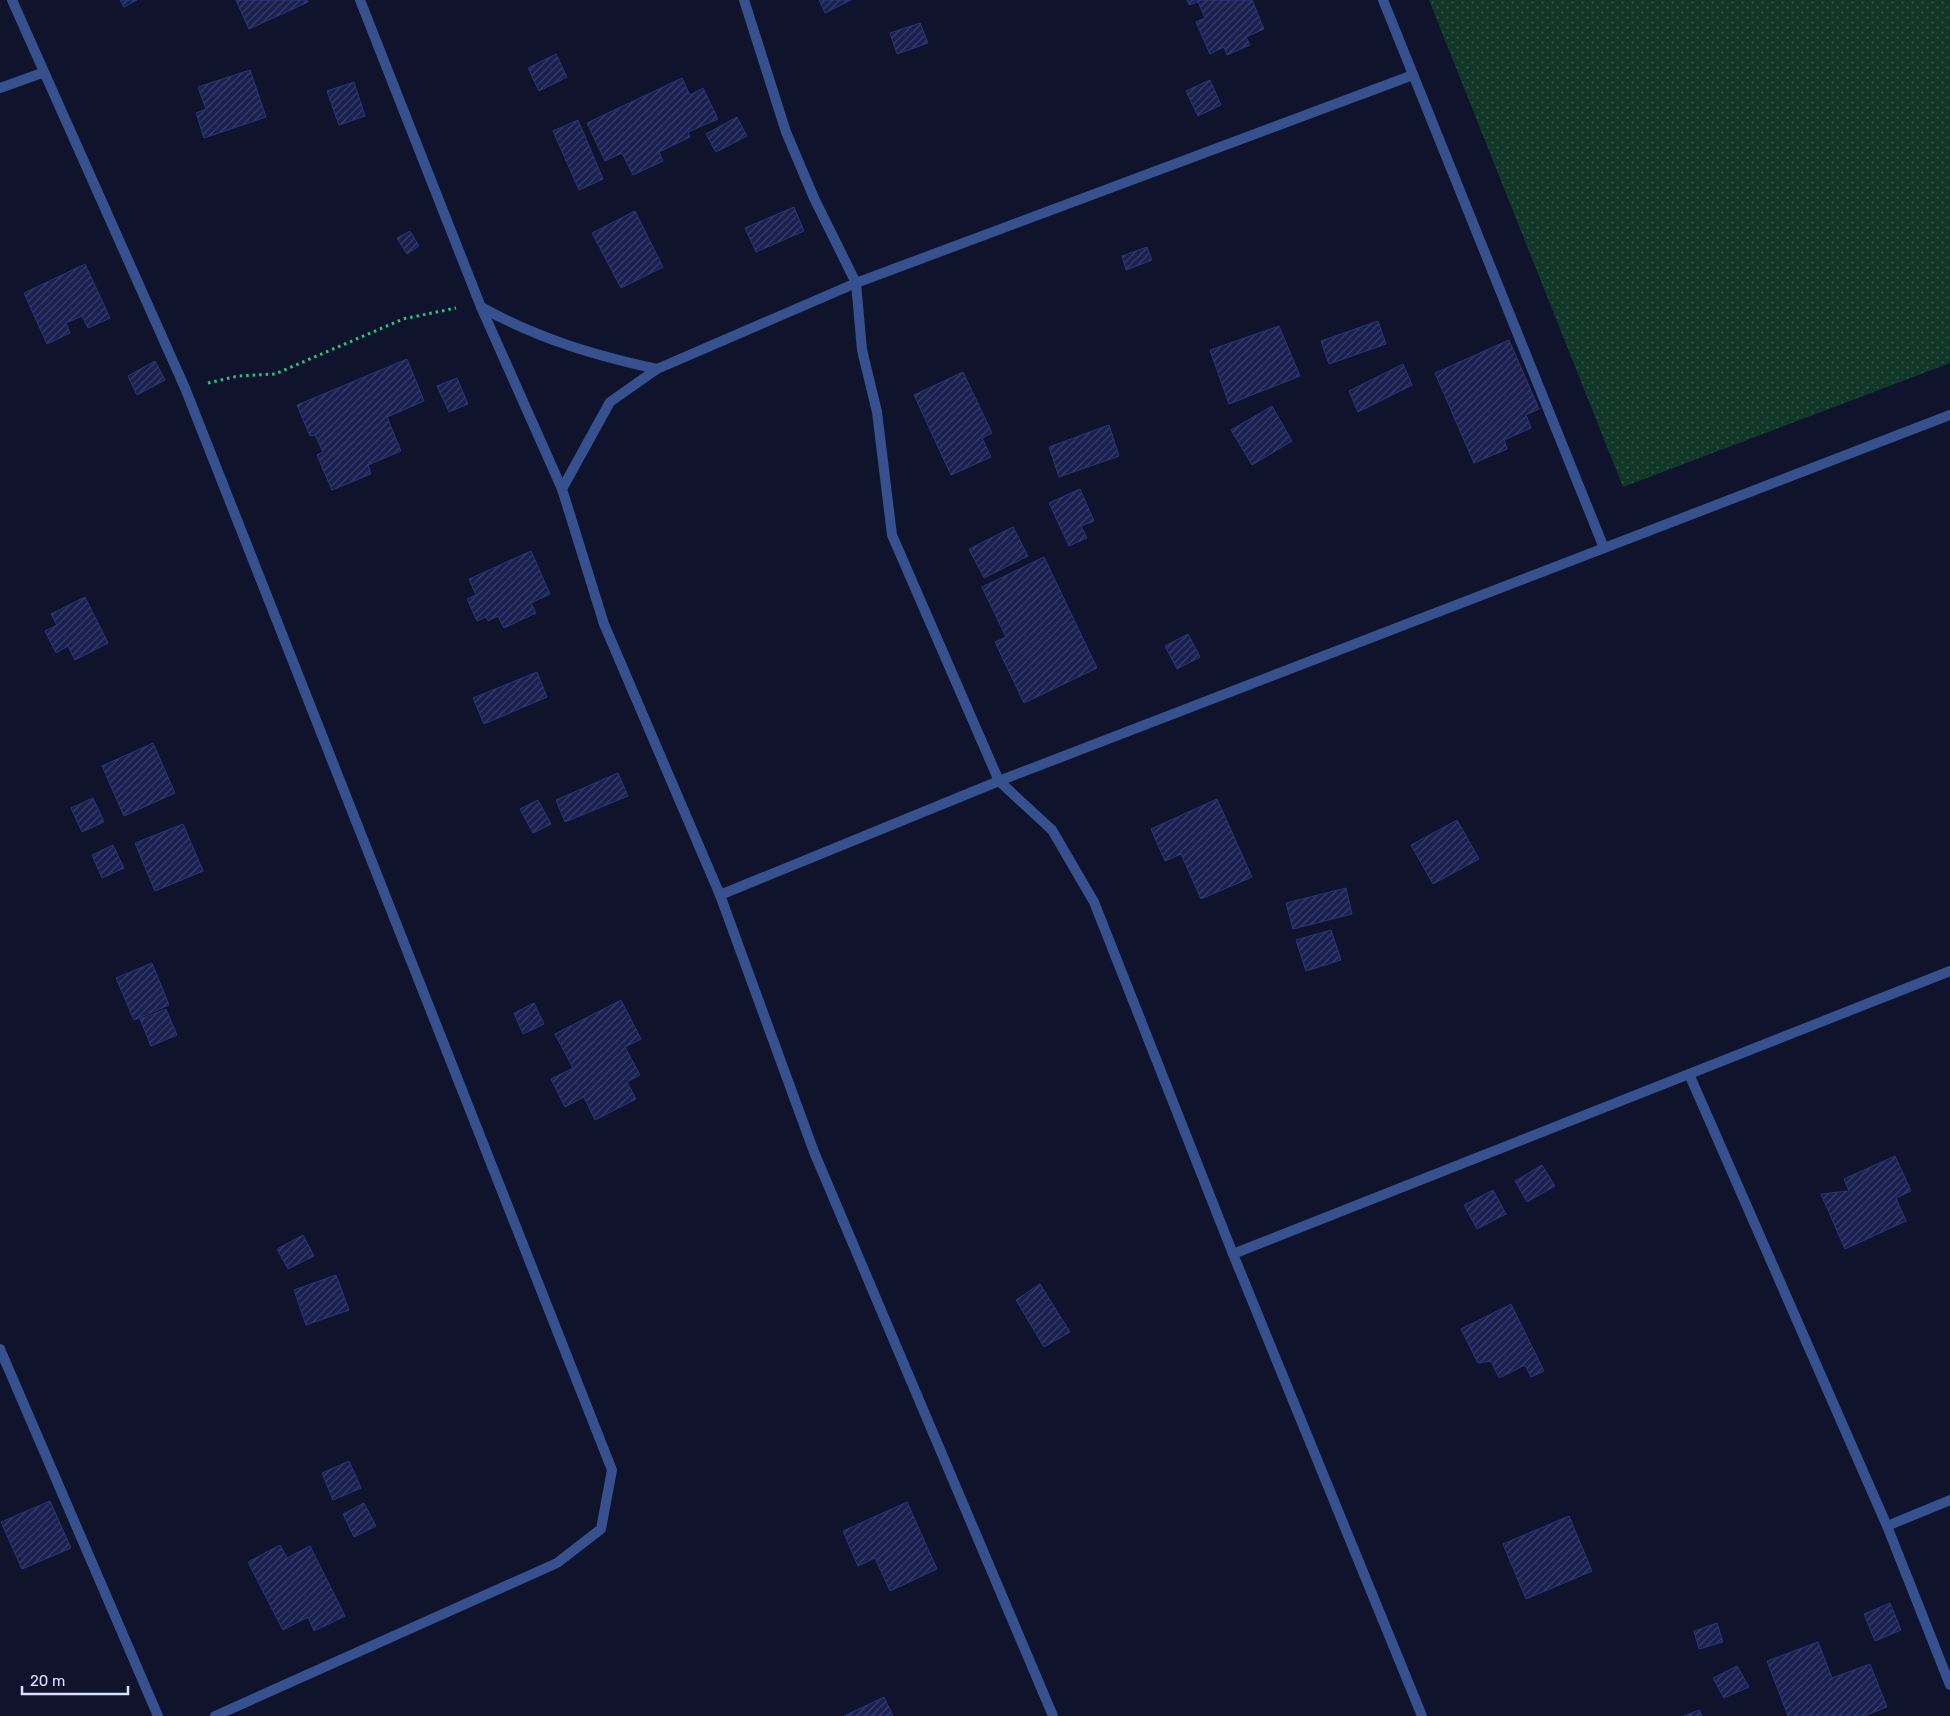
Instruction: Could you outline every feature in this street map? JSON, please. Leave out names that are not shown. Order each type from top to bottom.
[{"type":"street","points":[[12,0],[42,73],[185,388],[612,1470],[600,1529],[557,1563],[215,1716]]},
{"type":"street","points":[[360,0],[482,307],[562,489],[604,624],[720,896],[814,1152],[1053,1716]]},
{"type":"street","points":[[744,0],[786,132],[814,198],[856,283],[862,350],[878,412],[892,535],[999,781],[1052,830],[1094,902],[1233,1254],[1422,1716]]},
{"type":"street","points":[[1383,0],[1604,548]]},
{"type":"street","points":[[0,88],[42,73]]},
{"type":"street","points":[[562,489],[610,402],[657,369],[856,283],[1413,75]]},
{"type":"street","points":[[482,307],[517,327],[593,355],[657,369]]},
{"type":"street","points":[[720,896],[999,781],[1950,415]]},
{"type":"street","points":[[1233,1254],[1950,971]]},
{"type":"street","points":[[1689,1074],[1887,1526],[1950,1685]]},
{"type":"street","points":[[0,1349],[158,1716]]},
{"type":"street","points":[[1887,1526],[1950,1500]]},
{"type":"path","points":[[185,388],[238,376],[276,374],[403,319],[448,309],[482,307]]},
{"type":"green space","points":[[1429,0],[1950,0],[1950,363],[1623,487]]},
{"type":"building","points":[[120,0],[137,0],[124,7]]},
{"type":"building","points":[[236,0],[307,0],[308,2],[249,29]]},
{"type":"building","points":[[819,0],[851,0],[825,13]]},
{"type":"building","points":[[1187,0],[1252,0],[1264,29],[1246,37],[1250,45],[1227,55],[1224,47],[1210,54],[1196,22],[1205,18],[1198,2],[1189,5]]},
{"type":"building","points":[[920,23],[928,43],[897,54],[890,33]]},
{"type":"building","points":[[556,54],[567,77],[539,91],[528,68]]},
{"type":"building","points":[[250,70],[266,117],[204,138],[196,113],[206,109],[198,87]]},
{"type":"building","points":[[682,78],[690,95],[703,88],[718,119],[688,132],[690,137],[659,152],[663,161],[633,175],[622,153],[605,161],[587,123]]},
{"type":"building","points":[[1210,80],[1221,105],[1198,116],[1186,91]]},
{"type":"building","points":[[354,82],[365,116],[339,125],[327,91]]},
{"type":"building","points":[[737,117],[747,136],[716,152],[706,134]]},
{"type":"building","points":[[578,120],[603,179],[579,190],[553,131]]},
{"type":"building","points":[[794,207],[804,231],[756,252],[745,228]]},
{"type":"building","points":[[635,211],[663,267],[621,288],[592,233]]},
{"type":"building","points":[[410,231],[419,246],[407,254],[397,238]]},
{"type":"building","points":[[1147,247],[1152,260],[1126,270],[1122,256]]},
{"type":"building","points":[[85,264],[110,318],[88,328],[82,316],[66,323],[70,333],[47,344],[24,293]]},
{"type":"building","points":[[1378,321],[1386,344],[1329,364],[1321,341]]},
{"type":"building","points":[[1279,326],[1300,376],[1229,404],[1210,350]]},
{"type":"building","points":[[1509,340],[1539,409],[1526,415],[1531,428],[1504,440],[1507,449],[1474,463],[1435,373]]},
{"type":"building","points":[[407,359],[424,401],[387,417],[401,451],[368,465],[371,474],[332,490],[317,455],[323,452],[315,435],[310,436],[297,405]]},
{"type":"building","points":[[155,361],[165,380],[137,395],[128,376]]},
{"type":"building","points":[[1403,364],[1412,385],[1358,412],[1349,391]]},
{"type":"building","points":[[963,372],[992,433],[982,438],[991,457],[951,475],[914,395]]},
{"type":"building","points":[[457,378],[468,404],[449,412],[437,386]]},
{"type":"building","points":[[1272,406],[1292,441],[1252,465],[1231,430]]},
{"type":"building","points":[[1109,425],[1119,456],[1059,477],[1049,447]]},
{"type":"building","points":[[1080,489],[1094,521],[1081,526],[1087,538],[1069,546],[1049,503]]},
{"type":"building","points":[[1013,527],[1028,556],[984,578],[969,549]]},
{"type":"building","points":[[531,551],[550,594],[531,603],[536,613],[504,628],[498,616],[488,621],[486,617],[477,621],[467,599],[476,595],[469,579]]},
{"type":"building","points":[[1044,557],[1097,668],[1024,703],[995,642],[1006,637],[982,587]]},
{"type":"building","points":[[85,597],[108,643],[75,660],[68,646],[56,653],[45,631],[57,625],[51,614]]},
{"type":"building","points":[[1188,634],[1200,657],[1177,669],[1165,646]]},
{"type":"building","points":[[537,672],[547,697],[484,724],[473,698]]},
{"type":"building","points":[[153,743],[175,793],[124,816],[102,766]]},
{"type":"building","points":[[618,773],[628,796],[565,822],[556,800]]},
{"type":"building","points":[[93,798],[104,822],[82,832],[71,808]]},
{"type":"building","points":[[1217,799],[1252,877],[1201,899],[1181,854],[1165,861],[1151,829]]},
{"type":"building","points":[[538,800],[551,824],[533,833],[520,809]]},
{"type":"building","points":[[1457,820],[1479,859],[1433,884],[1411,845]]},
{"type":"building","points":[[183,824],[203,871],[155,891],[135,843]]},
{"type":"building","points":[[113,845],[124,868],[102,878],[92,855]]},
{"type":"building","points":[[1346,888],[1352,914],[1293,929],[1286,903]]},
{"type":"building","points":[[1331,930],[1341,960],[1306,971],[1296,940]]},
{"type":"building","points":[[152,963],[169,1005],[134,1020],[116,978]]},
{"type":"building","points":[[621,1000],[641,1039],[625,1047],[640,1075],[627,1082],[636,1099],[595,1120],[584,1097],[565,1107],[551,1079],[573,1068],[555,1034]]},
{"type":"building","points":[[534,1003],[544,1024],[523,1034],[514,1013]]},
{"type":"building","points":[[166,1009],[177,1035],[151,1046],[140,1019]]},
{"type":"building","points":[[1895,1156],[1911,1191],[1896,1198],[1906,1221],[1845,1249],[1821,1194],[1849,1191],[1844,1179]]},
{"type":"building","points":[[1542,1165],[1555,1186],[1527,1202],[1515,1181]]},
{"type":"building","points":[[1493,1190],[1506,1214],[1477,1229],[1464,1205]]},
{"type":"building","points":[[303,1235],[314,1256],[288,1269],[277,1249]]},
{"type":"building","points":[[336,1275],[349,1310],[306,1325],[294,1290]]},
{"type":"building","points":[[1040,1284],[1070,1332],[1044,1347],[1016,1300]]},
{"type":"building","points":[[1511,1304],[1544,1371],[1531,1377],[1525,1365],[1499,1378],[1491,1361],[1478,1363],[1461,1329]]},
{"type":"building","points":[[349,1461],[361,1488],[333,1500],[322,1473]]},
{"type":"building","points":[[50,1501],[71,1548],[22,1569],[1,1522]]},
{"type":"building","points":[[907,1502],[937,1569],[890,1591],[875,1558],[858,1566],[843,1531]]},
{"type":"building","points":[[364,1503],[376,1526],[354,1537],[343,1514]]},
{"type":"building","points":[[1569,1516],[1592,1571],[1526,1599],[1503,1544]]},
{"type":"building","points":[[280,1545],[287,1558],[310,1546],[345,1616],[314,1631],[308,1617],[283,1630],[248,1562]]},
{"type":"building","points":[[1890,1603],[1901,1630],[1875,1641],[1864,1614]]},
{"type":"building","points":[[1717,1623],[1723,1642],[1699,1649],[1694,1631]]},
{"type":"building","points":[[1818,1642],[1832,1678],[1870,1664],[1887,1707],[1864,1716],[1788,1716],[1767,1661]]},
{"type":"building","points":[[1737,1666],[1749,1687],[1724,1698],[1713,1678]]},
{"type":"building","points":[[884,1697],[893,1716],[844,1716]]},
{"type":"building","points":[[1699,1710],[1702,1716],[1684,1716]]}]
